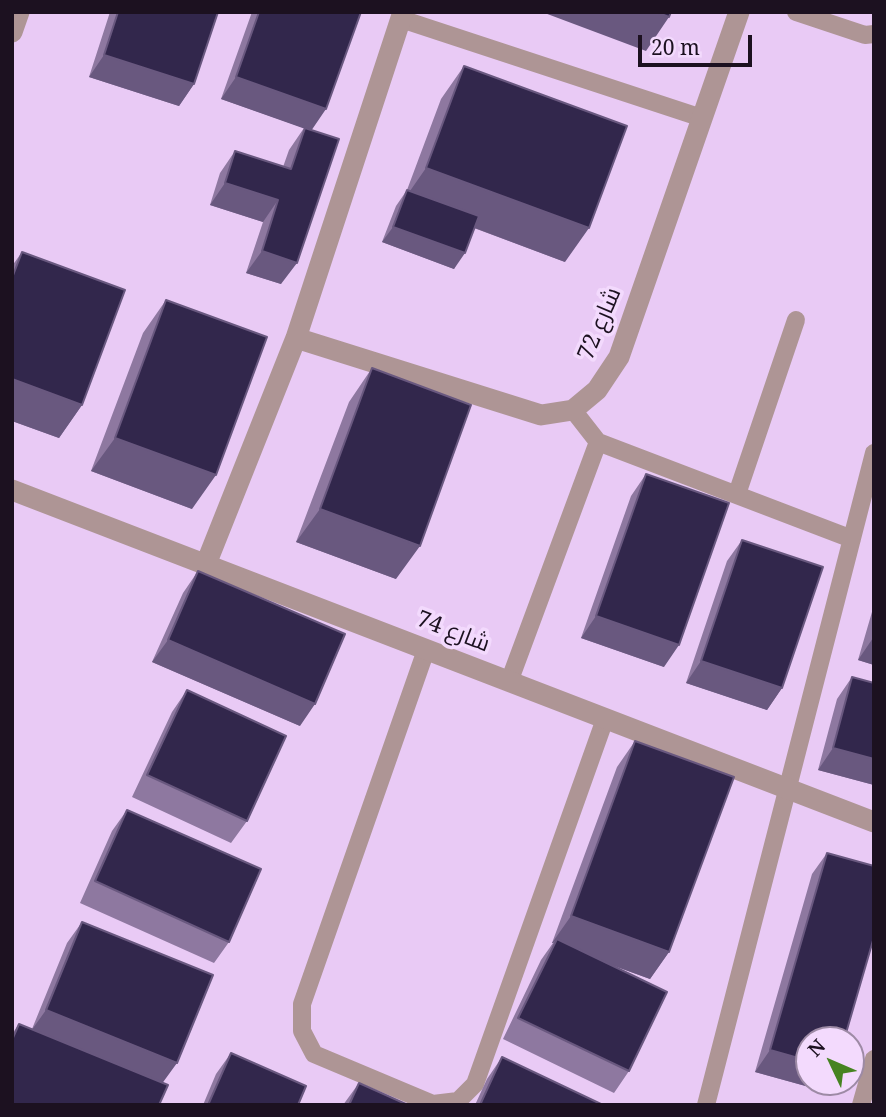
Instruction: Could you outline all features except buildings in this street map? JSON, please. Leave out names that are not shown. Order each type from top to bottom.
[{"type":"street","points":[[12,32],[19,12]]},
{"type":"street","name":"شارع 72","points":[[573,410],[597,390],[619,357],[739,12]]},
{"type":"street","points":[[206,564],[296,338],[402,16]]},
{"type":"street","points":[[296,338],[541,415],[573,410]]},
{"type":"street","name":"شارع 74","points":[[12,490],[874,822]]},
{"type":"lane","points":[[796,12],[865,35],[874,34]]},
{"type":"lane","points":[[402,16],[702,118]]},
{"type":"lane","points":[[737,494],[796,320]]},
{"type":"lane","points":[[573,410],[597,442],[852,539]]},
{"type":"lane","points":[[509,682],[597,442]]},
{"type":"lane","points":[[706,1105],[874,453]]},
{"type":"lane","points":[[426,650],[302,1004],[302,1031],[314,1054],[433,1104],[457,1101],[475,1084],[605,719]]},
{"type":"lane","points":[[861,1105],[874,1059]]}]
